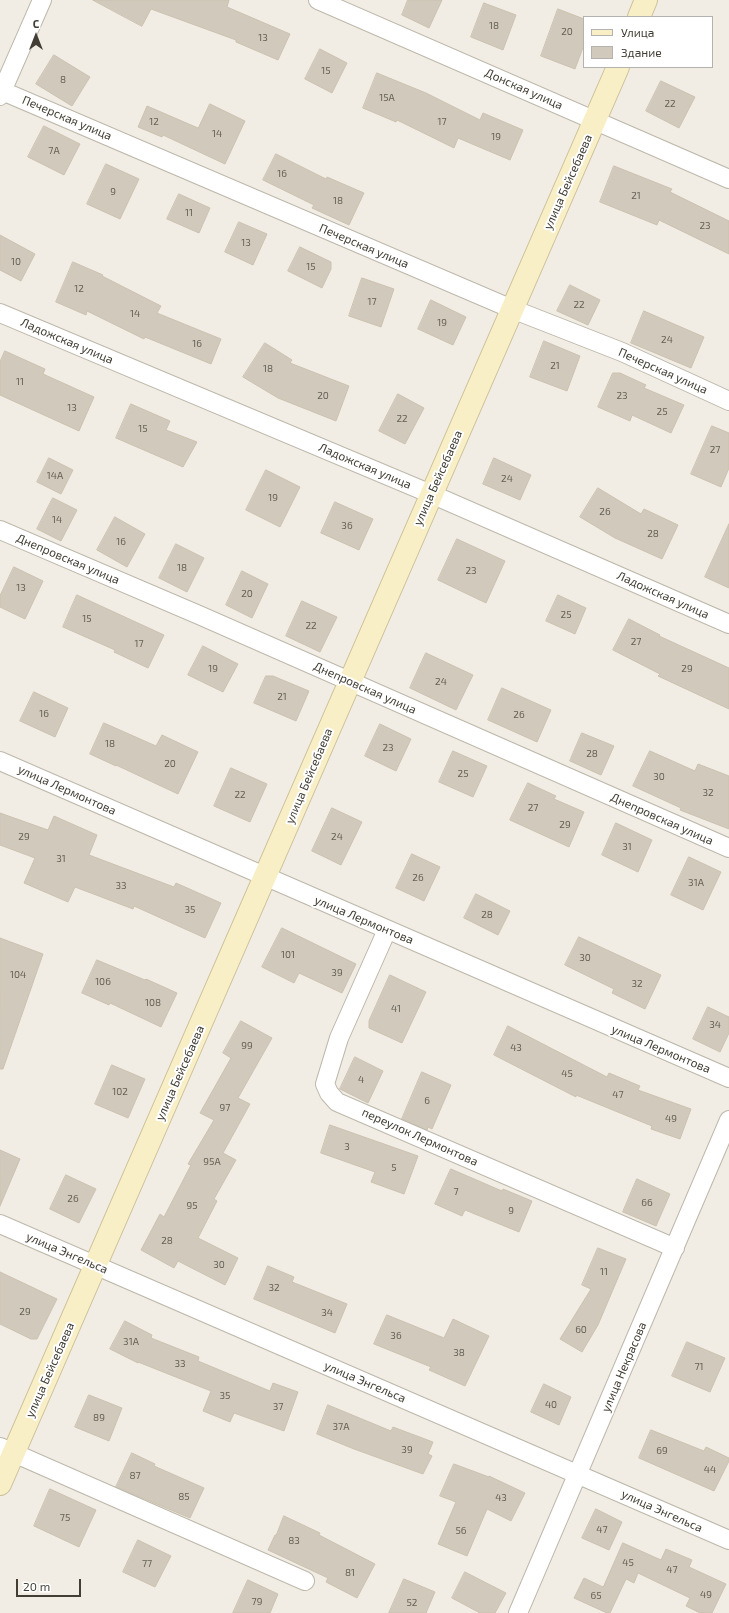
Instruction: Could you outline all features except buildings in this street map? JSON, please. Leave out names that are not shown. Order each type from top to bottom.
[{"type":"street","points":[[1,92],[42,0]]},
{"type":"street","name":"Донская улица","points":[[318,0],[729,179]]},
{"type":"street","points":[[638,16],[646,0]]},
{"type":"street","name":"улица Бейсебаева","points":[[0,1484],[7,1450],[96,1265],[618,68]]},
{"type":"street","name":"Печерская улица","points":[[1,92],[512,309],[622,352],[729,401]]},
{"type":"street","name":"Ладожская улица","points":[[0,313],[431,494],[729,624]]},
{"type":"street","name":"Днепровская улица","points":[[0,530],[199,615],[729,848]]},
{"type":"street","name":"улица Лермонтова","points":[[0,761],[729,1078]]},
{"type":"street","name":"переулок Лермонтова","points":[[387,930],[339,1038],[325,1084],[329,1093],[337,1102],[675,1248]]},
{"type":"street","name":"улица Некрасова","points":[[518,1613],[579,1474],[729,1120]]},
{"type":"street","name":"улица Энгельса","points":[[0,1224],[729,1540]]},
{"type":"street","points":[[7,1450],[306,1581]]}]
